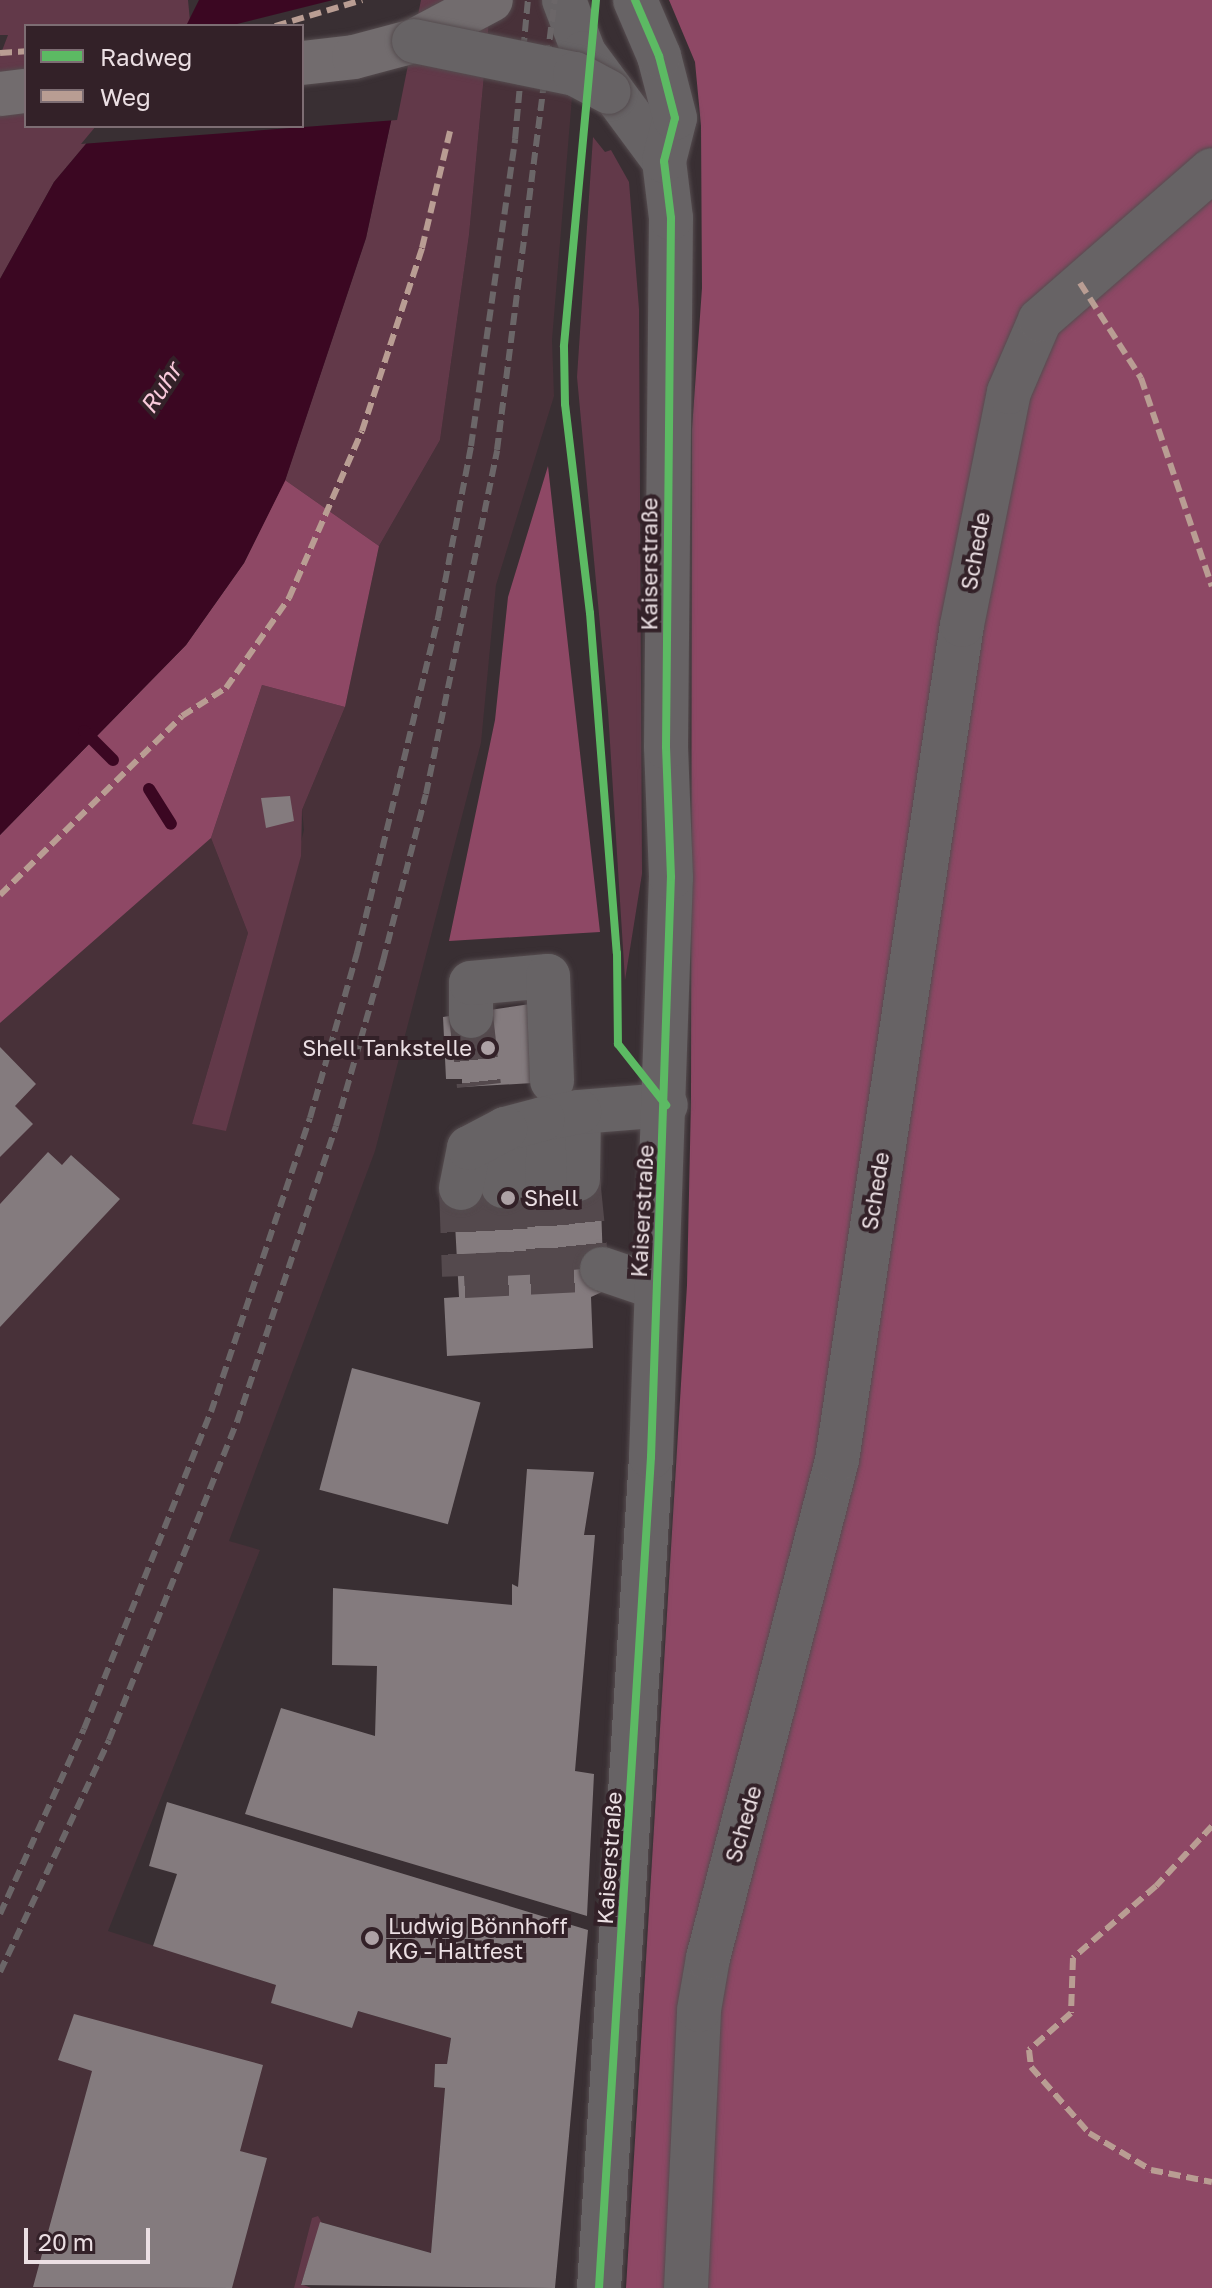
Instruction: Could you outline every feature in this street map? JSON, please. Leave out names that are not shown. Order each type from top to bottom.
[{"type":"main road","points":[[304,63],[354,57],[414,41],[491,0]]},
{"type":"main road","points":[[0,94],[24,91]]},
{"type":"street","points":[[564,0],[584,53],[609,92],[664,161]]},
{"type":"street","name":"Kaiserstraße","points":[[599,2288],[651,1472],[655,1287],[666,1105],[671,218],[664,161],[675,118],[659,56],[635,0]]},
{"type":"street","points":[[414,41],[575,74],[609,92]]},
{"type":"street","name":"Schede","points":[[686,2288],[699,2010],[706,1971],[837,1460],[962,625],[1009,392],[1040,320],[1212,170]]},
{"type":"street","points":[[471,1016],[471,983],[548,976],[545,1110],[522,1184],[545,1110]]},
{"type":"street","points":[[545,1110],[666,1105]]},
{"type":"street","points":[[602,1269],[655,1287]]},
{"type":"shaded area","points":[[0,0],[188,0],[188,24],[24,24],[24,128],[99,128],[54,182],[0,279],[0,56],[8,35],[0,35]]},
{"type":"shaded area","points":[[417,0],[491,0],[469,235],[440,440],[379,546],[285,480],[366,238]]},
{"type":"shaded area","points":[[491,0],[580,0],[552,340],[554,396],[496,585],[481,743],[375,1151],[229,1541],[260,1550],[108,1931],[276,1985],[272,2003],[352,2028],[358,2011],[451,2038],[447,2064],[435,2064],[434,2087],[445,2088],[431,2253],[320,2222],[301,2284],[311,2288],[0,2288],[0,1023],[211,838],[248,933],[192,1124],[226,1130],[304,830],[302,810],[345,707],[379,546],[440,440],[469,235]]},
{"type":"shaded area","points":[[669,0],[1212,0],[1212,2288],[626,2288],[687,1285],[691,1101],[692,429],[702,288],[701,126],[695,62]]},
{"type":"shaded area","points":[[593,137],[605,152],[611,150],[629,182],[639,309],[642,874],[625,980],[608,711],[577,377]]},
{"type":"shaded area","points":[[548,466],[600,932],[449,941],[495,720],[508,597]]},
{"type":"shaded area","points":[[285,480],[379,546],[345,707],[262,685],[211,838],[0,1023],[0,835],[186,645],[244,563]]},
{"type":"shaded area","points":[[262,685],[345,707],[302,810],[301,856],[226,1131],[192,1124],[248,933],[211,838]]},
{"type":"shaded area","points":[[318,2216],[322,2223],[301,2284],[311,2288],[294,2288],[312,2218]]},
{"type":"water","name":"Ruhr","points":[[199,0],[417,0],[366,238],[285,481],[244,563],[186,645],[0,835],[0,279],[54,182],[99,128],[304,128],[304,24],[187,24]]},
{"type":"pier","points":[[333,0],[421,0],[397,120],[304,127],[304,24],[237,24]]},
{"type":"pier","points":[[94,128],[292,128],[81,144]]},
{"type":"building","points":[[290,796],[294,821],[266,828],[261,798]]},
{"type":"building","name":"Shell Tankstelle","points":[[530,1004],[533,1083],[462,1087],[462,1079],[446,1079],[443,1017]]},
{"type":"building","points":[[0,1047],[36,1084],[15,1106],[33,1124],[0,1157]]},
{"type":"building","points":[[48,1152],[62,1165],[71,1155],[120,1199],[0,1327],[0,1204]]},
{"type":"building","points":[[600,1177],[604,1291],[591,1297],[593,1348],[447,1356],[444,1298],[459,1297],[453,1187]]},
{"type":"building","points":[[352,1368],[480,1402],[448,1524],[319,1490]]},
{"type":"building","points":[[527,1469],[594,1472],[584,1535],[595,1535],[575,1771],[594,1774],[587,1916],[245,1814],[281,1708],[375,1736],[377,1666],[332,1665],[333,1588],[512,1605],[512,1584],[518,1587]]},
{"type":"building","name":"Ludwig Bönnhoff KG - Haltfest","points":[[167,1802],[588,1930],[555,2288],[301,2285],[320,2222],[431,2253],[445,2088],[434,2087],[435,2064],[447,2064],[451,2038],[358,2011],[352,2028],[271,2003],[276,1985],[153,1946],[177,1874],[149,1866]]},
{"type":"building","points":[[74,2014],[263,2065],[240,2151],[267,2158],[232,2288],[33,2287],[92,2071],[58,2060]]},
{"type":"waterway","points":[[84,731],[113,760]]},
{"type":"waterway","points":[[149,789],[171,824]]},
{"type":"tunnel","points":[[471,1016],[479,1086]]},
{"type":"tunnel","points":[[578,1179],[587,1269]]},
{"type":"tunnel","points":[[545,1182],[549,1273]]},
{"type":"tunnel","points":[[503,1186],[508,1276]]},
{"type":"tunnel","points":[[461,1188],[464,1276],[602,1269]]},
{"type":"railway","points":[[0,1914],[84,1729],[211,1412],[310,1118],[357,953],[438,618],[471,446],[515,139],[528,0]]},
{"type":"railway","points":[[0,1972],[109,1740],[237,1422],[336,1126],[383,961],[426,794],[497,450],[555,0]]},
{"type":"marked path","points":[[282,24],[362,0]]},
{"type":"marked path","points":[[0,53],[24,51]]},
{"type":"marked path","points":[[0,895],[182,716],[226,688],[289,598],[362,431],[422,248],[450,131]]},
{"type":"marked path","points":[[1080,283],[1141,378],[1212,586]]},
{"type":"marked path","points":[[1212,1826],[1156,1886],[1073,1958],[1071,2013],[1029,2050],[1031,2067],[1089,2133],[1151,2170],[1212,2182]]},
{"type":"cycle path","points":[[596,0],[564,347],[565,404],[590,613],[617,953],[618,1044],[666,1105]]},
{"type":"cycle path","points":[[599,2288],[651,1457],[671,877],[666,747],[671,218],[664,161],[675,118],[659,56],[635,0]]},
{"type":"place","name":"Shell Tankstelle","points":[[488,1048]]},
{"type":"place","name":"Shell","points":[[508,1198]]},
{"type":"place","name":"Ludwig Bönnhoff KG - Haltfest","points":[[372,1938]]}]
